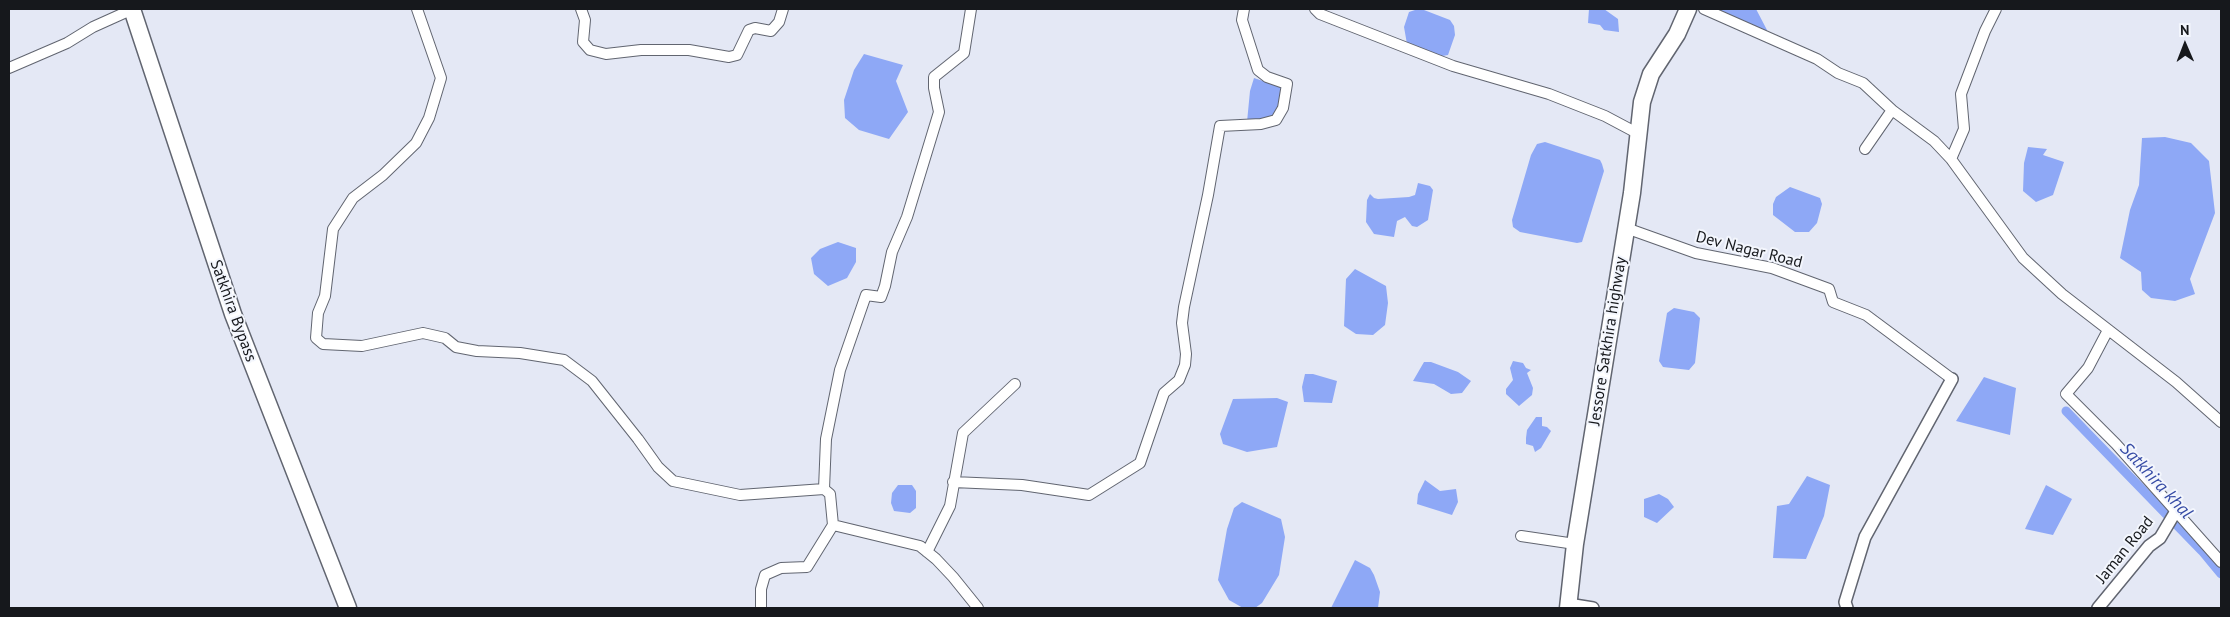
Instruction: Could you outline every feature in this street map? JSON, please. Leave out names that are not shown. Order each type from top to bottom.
[{"type":"highway","name":"Satkhira Bypass","points":[[132,9],[233,314],[348,608]]},
{"type":"highway","name":"Jessore Satkhira highway","points":[[1568,606],[1575,544],[1632,193],[1637,133],[1642,102],[1651,74],[1677,34],[1688,9]]},
{"type":"street","points":[[9,68],[67,43],[93,27],[132,9]]},
{"type":"street","points":[[417,9],[441,78],[429,118],[416,143],[383,176],[354,198],[333,229],[326,296],[318,313],[316,338],[323,344],[362,346],[423,333],[445,338],[456,347],[477,351],[520,353],[564,360],[592,381],[638,438],[658,467],[673,481],[740,495],[824,489],[830,494],[833,526],[807,567],[781,568],[765,575],[761,589],[761,608]]},
{"type":"street","points":[[581,9],[585,20],[582,42],[590,50],[606,54],[641,50],[689,50],[729,57],[737,55],[749,30],[755,28],[771,31],[779,22],[783,9]]},
{"type":"street","points":[[824,489],[826,439],[840,370],[866,296],[881,297],[886,286],[892,252],[906,217],[940,112],[934,88],[934,78],[964,53],[971,9]]},
{"type":"street","points":[[953,482],[1022,485],[1089,495],[1140,463],[1164,393],[1179,380],[1185,365],[1186,354],[1182,323],[1184,306],[1208,195],[1220,126],[1261,124],[1276,120],[1283,108],[1287,84],[1268,77],[1258,70],[1242,20],[1244,9]]},
{"type":"street","points":[[1315,9],[1320,14],[1452,66],[1549,94],[1605,116],[1637,133]]},
{"type":"street","points":[[1704,9],[1817,59],[1838,73],[1863,83],[1892,110],[1934,141],[1951,159],[2023,258],[2062,294],[2176,382],[2221,422]]},
{"type":"street","points":[[1951,159],[1964,129],[1961,94],[1985,31],[1996,9]]},
{"type":"street","points":[[1865,149],[1892,110]]},
{"type":"street","name":"Dev Nagar Road","points":[[1626,228],[1696,253],[1772,268],[1829,289],[1833,302],[1866,316],[1952,379]]},
{"type":"street","points":[[2108,330],[2088,368],[2066,394],[2116,444],[2221,562]]},
{"type":"street","points":[[1847,608],[1845,602],[1865,537],[1952,379]]},
{"type":"street","points":[[927,552],[950,506],[963,433],[1015,384]]},
{"type":"street","name":"Jaman Road","points":[[2098,608],[2149,546],[2160,538],[2176,511]]},
{"type":"street","points":[[833,526],[920,546],[954,577],[978,608]]},
{"type":"street","points":[[1521,536],[1575,544]]},
{"type":"street","points":[[1568,606],[1593,608]]},
{"type":"water","points":[[1589,9],[1604,9],[1618,19],[1619,32],[1604,30],[1600,25],[1588,23]]},
{"type":"water","points":[[1714,9],[1756,9],[1767,30],[1764,33]]},
{"type":"water","points":[[1424,10],[1450,20],[1454,26],[1455,35],[1448,55],[1442,56],[1407,44],[1404,27],[1409,12]]},
{"type":"water","points":[[864,54],[903,65],[896,81],[908,112],[889,139],[859,130],[845,118],[844,100],[854,70]]},
{"type":"water","points":[[1254,78],[1281,87],[1283,92],[1277,114],[1264,122],[1247,122],[1250,91]]},
{"type":"water","points":[[2165,137],[2191,143],[2209,161],[2215,213],[2190,279],[2195,294],[2175,301],[2151,298],[2142,290],[2141,272],[2120,258],[2130,210],[2139,185],[2142,138]]},
{"type":"water","points":[[1545,142],[1600,160],[1602,164],[1604,171],[1582,242],[1577,243],[1520,232],[1513,227],[1512,220],[1531,155],[1537,144]]},
{"type":"water","points":[[2028,147],[2047,149],[2043,155],[2064,162],[2053,195],[2036,202],[2023,191],[2024,163]]},
{"type":"water","points":[[1418,183],[1430,186],[1433,190],[1428,220],[1417,227],[1412,226],[1405,217],[1397,221],[1394,237],[1374,234],[1366,222],[1367,200],[1370,194],[1378,199],[1409,197],[1415,195]]},
{"type":"water","points":[[1790,187],[1820,198],[1822,204],[1817,223],[1809,232],[1795,232],[1773,215],[1773,204],[1776,197]]},
{"type":"water","points":[[838,242],[856,248],[856,262],[847,278],[828,286],[814,274],[811,258],[820,249]]},
{"type":"water","points":[[1355,269],[1386,286],[1388,303],[1385,325],[1373,335],[1356,334],[1344,326],[1346,279]]},
{"type":"water","points":[[1674,308],[1694,312],[1700,318],[1695,363],[1689,370],[1663,367],[1659,361],[1667,313]]},
{"type":"water","points":[[1513,361],[1523,363],[1526,368],[1531,370],[1527,373],[1533,388],[1532,395],[1519,406],[1506,394],[1506,389],[1513,380],[1510,368]]},
{"type":"water","points":[[1424,362],[1431,362],[1458,372],[1471,381],[1462,393],[1451,394],[1434,384],[1413,381]]},
{"type":"water","points":[[1305,374],[1313,374],[1337,381],[1332,403],[1304,402],[1302,387]]},
{"type":"water","points":[[1984,377],[2016,388],[2010,435],[1956,421]]},
{"type":"water","points":[[1277,398],[1288,402],[1277,447],[1247,452],[1223,444],[1220,434],[1233,399]]},
{"type":"water","points":[[1536,417],[1542,417],[1542,426],[1547,427],[1551,431],[1541,448],[1535,452],[1533,446],[1526,444],[1526,438],[1527,430]]},
{"type":"water","points":[[1807,476],[1830,485],[1824,516],[1806,559],[1773,558],[1777,506],[1789,504]]},
{"type":"water","points":[[1425,480],[1440,491],[1456,489],[1458,502],[1452,515],[1417,504],[1418,494]]},
{"type":"water","points":[[898,485],[912,485],[916,491],[916,508],[910,513],[894,511],[891,503],[892,493]]},
{"type":"water","points":[[2046,485],[2072,499],[2053,535],[2025,529]]},
{"type":"water","points":[[1659,494],[1668,499],[1674,507],[1657,523],[1644,517],[1644,499]]},
{"type":"water","points":[[1242,502],[1281,519],[1285,537],[1279,575],[1262,603],[1255,608],[1243,608],[1229,600],[1218,580],[1227,529],[1234,508]]},
{"type":"water","points":[[1355,560],[1370,568],[1374,575],[1380,592],[1378,608],[1331,608]]},
{"type":"waterway","name":"Satkhira khal","points":[[2066,411],[2202,551],[2221,574]]}]
